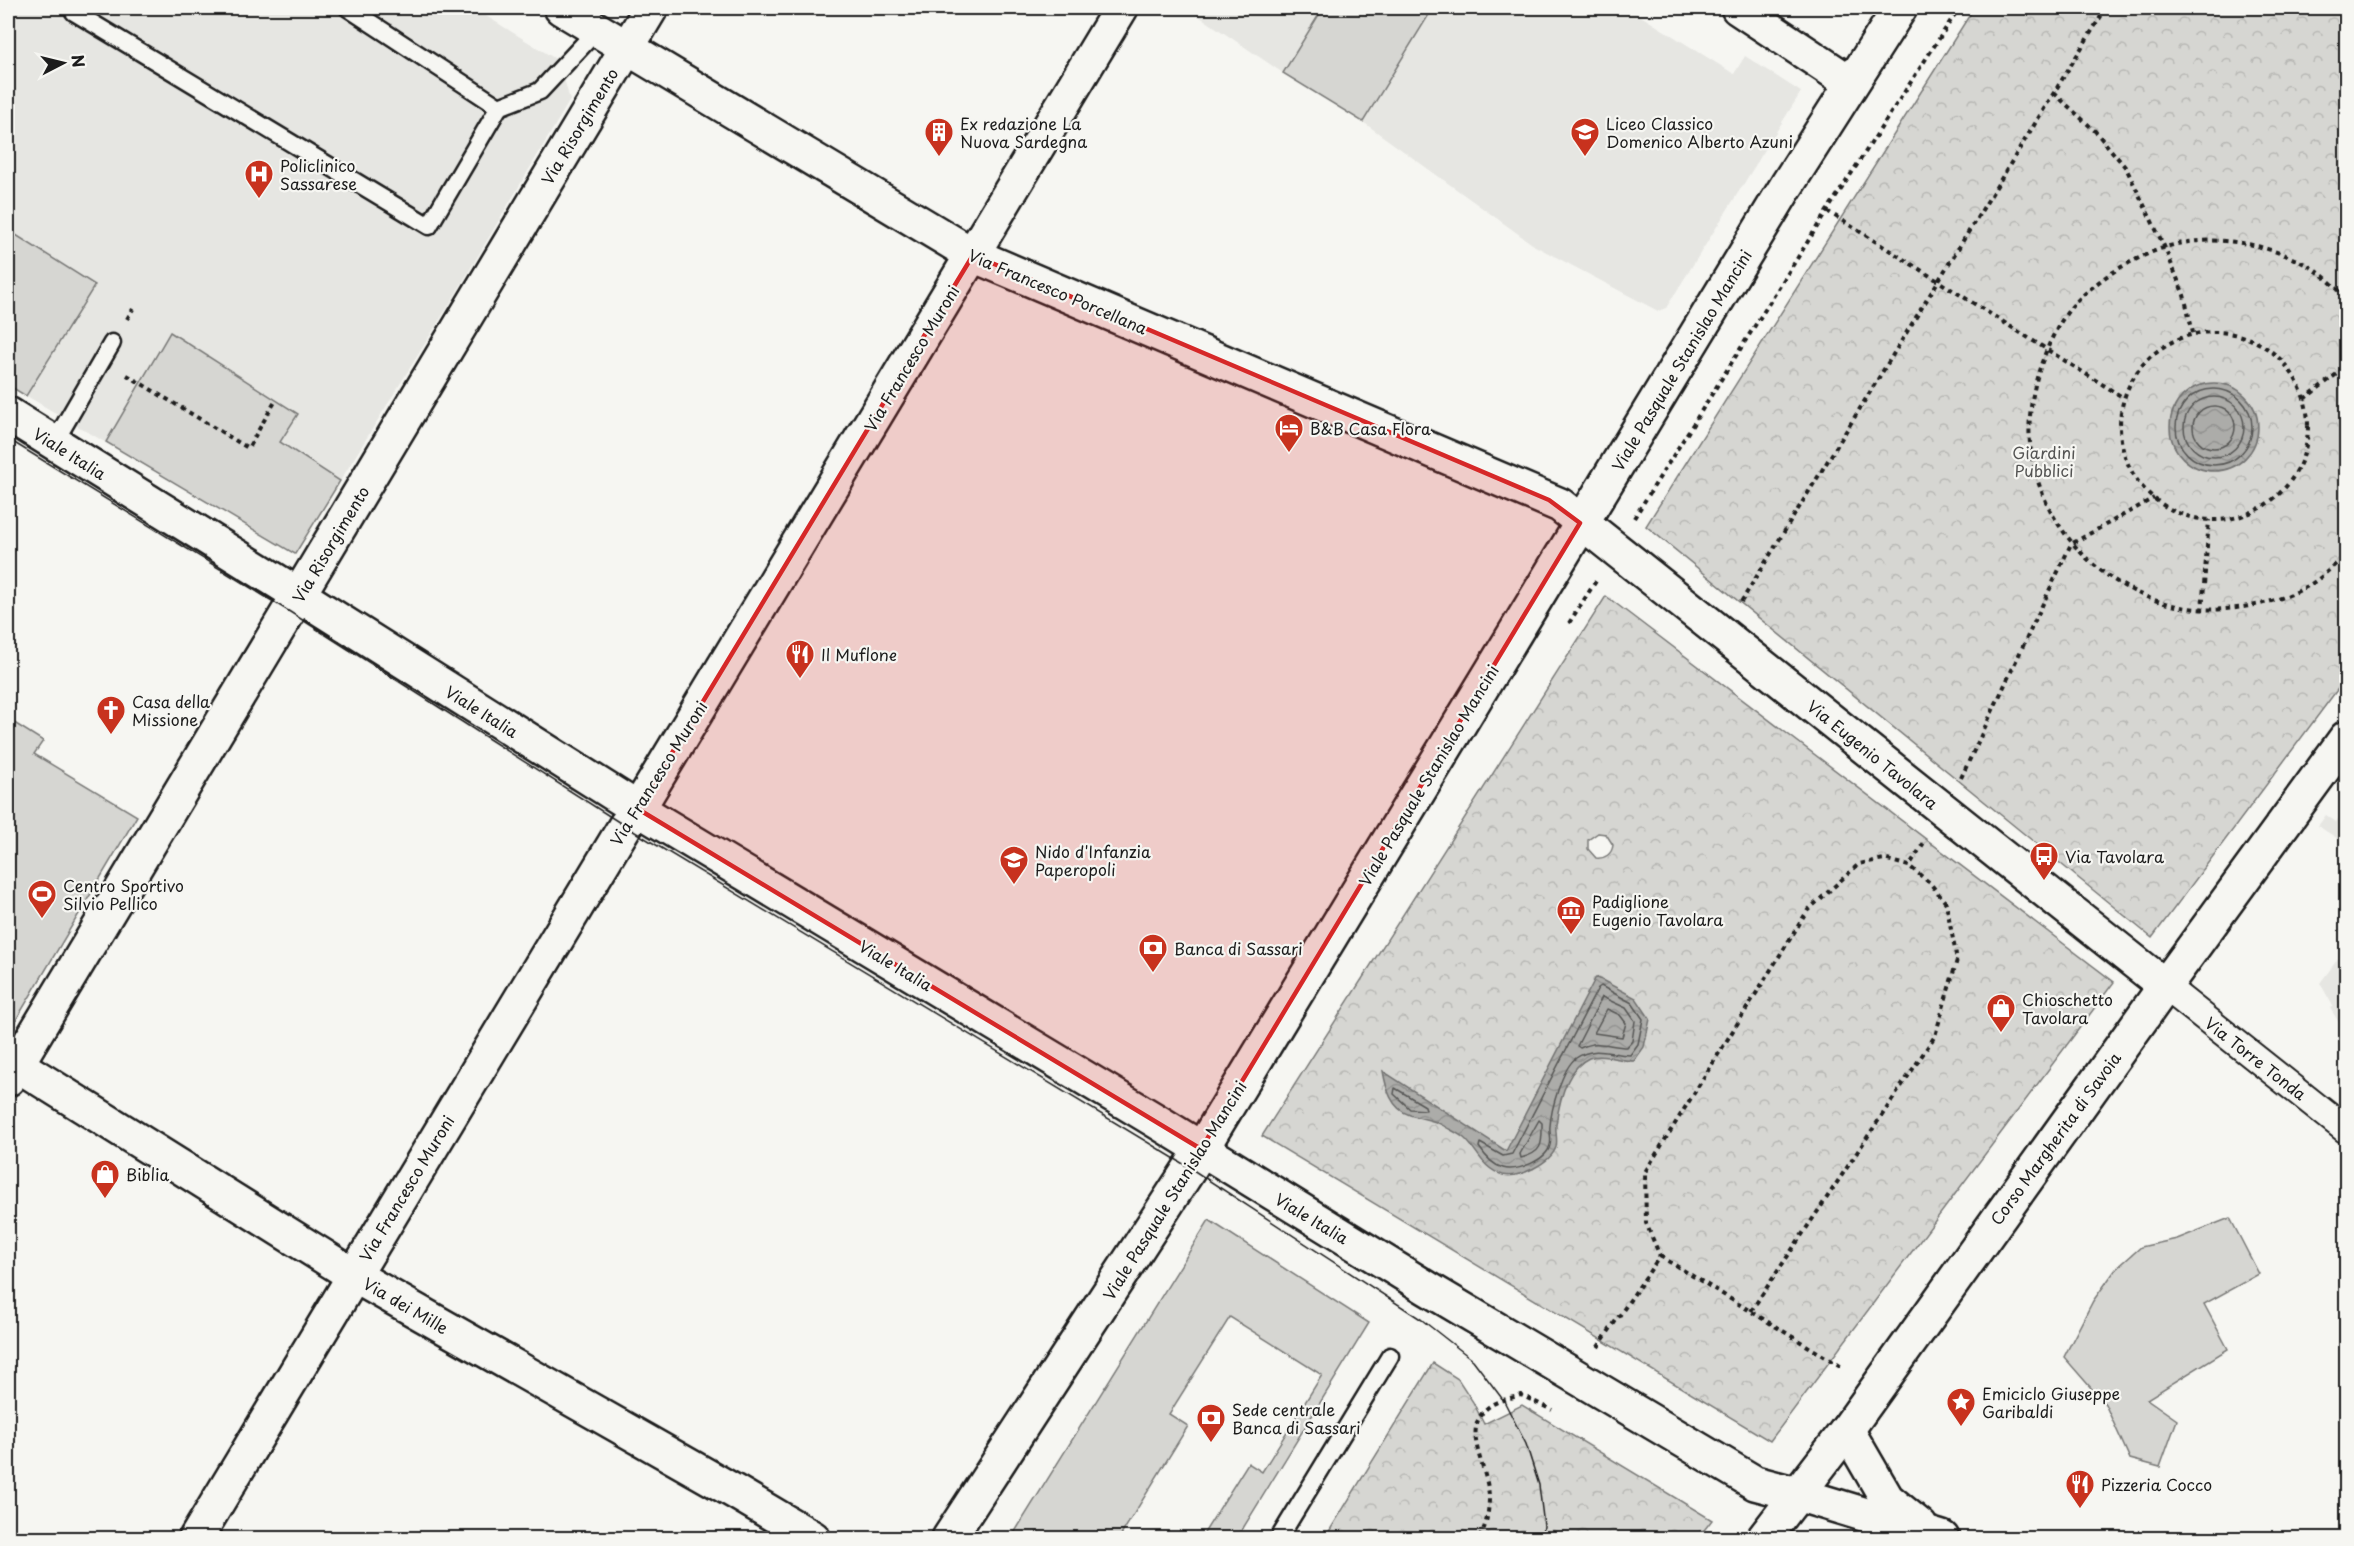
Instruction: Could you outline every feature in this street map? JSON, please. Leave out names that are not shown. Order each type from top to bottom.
[{"type":"street","name":"Via Francesco Porcellana","points":[[561,8],[973,255],[1550,500],[1560,505],[1580,523]]},
{"type":"street","name":"Via Risorgimento","points":[[10,1068],[299,595],[651,8]]},
{"type":"street","name":"Via Francesco Muroni","points":[[196,1539],[353,1275],[625,826],[638,809],[1121,8]]},
{"type":"street","points":[[1738,8],[1851,83]]},
{"type":"street","name":"Viale Pasquale Stanislao Mancini","points":[[949,1539],[1202,1149],[1580,523],[1851,83],[1900,8]]},
{"type":"street","name":"Viale Italia","points":[[8,414],[638,809],[1202,1149],[1417,1282],[1755,1483],[1797,1494]]},
{"type":"street","name":"Via Eugenio Tavolara","points":[[1580,523],[2165,986]]},
{"type":"street","name":"Corso Margherita di Savoia","points":[[1764,1539],[1847,1430],[2346,738]]},
{"type":"street","name":"Via Torre Tonda","points":[[2165,986],[2346,1130]]},
{"type":"street","name":"Via dei Mille","points":[[10,1068],[353,1275],[759,1505],[813,1539]]},
{"type":"street","points":[[1847,1430],[1887,1499],[1935,1537]]},
{"type":"street","points":[[1797,1494],[1935,1537]]},
{"type":"street","points":[[759,1505],[766,1526],[766,1539]]},
{"type":"lane","points":[[76,8],[74,12],[429,226],[499,107],[540,91],[597,30]]},
{"type":"lane","points":[[348,8],[499,107]]},
{"type":"lane","points":[[54,442],[112,343]]},
{"type":"lane","points":[[1279,1539],[1390,1356]]},
{"type":"path","points":[[1630,525],[1827,211],[1959,8]]},
{"type":"path","points":[[1721,634],[2106,8]]},
{"type":"path","points":[[2054,93],[2095,130],[2126,168],[2164,246],[2184,295],[2193,333]]},
{"type":"path","points":[[1827,211],[2124,398]]},
{"type":"path","points":[[2346,297],[2313,268],[2267,248],[2218,240],[2164,246],[2115,269],[2074,304],[2046,349],[2031,399],[2031,450],[2044,500],[2072,544],[2108,578],[2152,601],[2202,611],[2256,606],[2308,586],[2346,555]]},
{"type":"path","points":[[2221,332],[2249,338],[2273,352],[2292,373],[2304,399],[2308,429],[2302,458],[2288,484],[2266,505],[2239,517],[2209,520],[2180,514],[2154,498],[2136,477],[2124,453],[2120,425],[2124,398],[2134,376],[2150,356],[2170,342],[2193,333],[2221,332]]},
{"type":"path","points":[[2304,399],[2346,367]]},
{"type":"path","points":[[127,375],[248,448],[276,400]]},
{"type":"path","points":[[1909,866],[1945,812],[2072,544],[2154,498]]},
{"type":"path","points":[[2202,611],[2209,520]]},
{"type":"path","points":[[1751,1311],[1935,1036],[1957,960],[1946,903],[1930,883],[1909,866],[1884,859],[1859,864],[1808,910],[1645,1172],[1646,1223],[1660,1256],[1842,1367]]},
{"type":"path","points":[[1579,1378],[1660,1256]]},
{"type":"path","points":[[1479,1539],[1484,1530],[1489,1497],[1475,1444],[1478,1419],[1490,1406]]},
{"type":"highlighted area","points":[[973,255],[1549,500],[1580,523],[1201,1149],[638,809]]},
{"type":"shaded area","name":"Policlinico Sassarese","points":[[11,8],[473,8],[559,61],[570,100],[452,300],[295,554],[8,385],[8,13]]},
{"type":"shaded area","name":"Liceo Classico Domenico Alberto Azuni","points":[[1187,8],[1628,8],[1734,74],[1745,56],[1801,92],[1666,308],[1658,311],[1535,246],[1363,122],[1283,73]]},
{"type":"shaded area","points":[[2346,808],[2346,844],[2318,826],[2326,815],[2336,822]]},
{"type":"shaded area","points":[[2346,948],[2346,1034],[2330,1008],[2333,1006],[2320,983]]},
{"type":"green space","points":[[1323,8],[1433,8],[1363,122],[1283,73]]},
{"type":"green space","name":"Giardini Pubblici","points":[[1974,8],[2346,8],[2346,678],[2152,938],[1646,526]]},
{"type":"green space","points":[[8,230],[95,285],[26,396],[8,385]]},
{"type":"green space","points":[[170,332],[298,414],[280,442],[340,481],[295,554],[106,442]]},
{"type":"green space","points":[[1606,596],[2114,982],[1770,1441],[1262,1136]],"holes":[[[1598,833],[1606,834],[1613,845],[1611,851],[1602,858],[1596,858],[1588,849],[1588,840]]]},
{"type":"green space","name":"Centro Sportivo Silvio Pellico","points":[[8,719],[43,741],[34,754],[137,816],[13,1025],[8,1022]]},
{"type":"green space","points":[[2230,1218],[2259,1274],[2204,1304],[2228,1349],[2147,1399],[2177,1420],[2160,1467],[2130,1459],[2105,1404],[2064,1357],[2093,1301],[2116,1269],[2141,1247],[2177,1239]]},
{"type":"green space","points":[[1209,1220],[1369,1323],[1237,1538],[1201,1538],[1248,1463],[1262,1472],[1322,1375],[1230,1317],[1169,1414],[1188,1426],[1121,1535],[1126,1538],[1011,1538]]},
{"type":"green space","points":[[1433,1363],[1458,1379],[1484,1424],[1522,1405],[1712,1520],[1698,1538],[1325,1538]]},
{"type":"water","points":[[2214,383],[2231,387],[2245,396],[2254,410],[2258,427],[2254,444],[2245,458],[2231,467],[2214,471],[2197,467],[2183,458],[2174,444],[2170,427],[2174,410],[2183,396],[2197,387]]},
{"type":"water","points":[[1596,977],[1636,998],[1650,1019],[1644,1047],[1634,1061],[1594,1057],[1581,1063],[1575,1069],[1565,1087],[1559,1106],[1556,1147],[1548,1159],[1541,1164],[1517,1175],[1509,1176],[1496,1172],[1485,1163],[1462,1136],[1436,1122],[1404,1112],[1390,1097],[1383,1071],[1506,1151]]},
{"type":"tram line","points":[[8,439],[290,612],[625,826],[1190,1168],[1422,1320],[1473,1360],[1504,1401],[1526,1444],[1539,1485],[1544,1526],[1542,1538]]},
{"type":"place","name":"Ex redazione La Nuova Sardegna","points":[[939,158]]},
{"type":"place","name":"Liceo Classico Domenico Alberto Azuni","points":[[1585,158]]},
{"type":"place","name":"Policlinico Sassarese","points":[[259,200]]},
{"type":"place","name":"B&B Casa Flora","points":[[1289,454]]},
{"type":"place","name":"Il Muflone","points":[[800,680]]},
{"type":"place","name":"Casa della Missione","points":[[111,736]]},
{"type":"place","name":"Via Tavolara","points":[[2044,882]]},
{"type":"place","name":"Nido d'Infanzia Paperopoli","points":[[1014,886]]},
{"type":"place","name":"Centro Sportivo Silvio Pellico","points":[[42,920]]},
{"type":"place","name":"Padiglione Eugenio Tavolara","points":[[1571,936]]},
{"type":"place","name":"Banca di Sassari","points":[[1153,974]]},
{"type":"place","name":"Chioschetto Tavolara","points":[[2001,1034]]},
{"type":"place","name":"Biblia","points":[[105,1200]]},
{"type":"place","name":"Emiciclo Giuseppe Garibaldi","points":[[1961,1428]]},
{"type":"place","name":"Sede centrale Banca di Sassari","points":[[1211,1444]]},
{"type":"place","name":"Pizzeria Cocco","points":[[2080,1510]]}]
